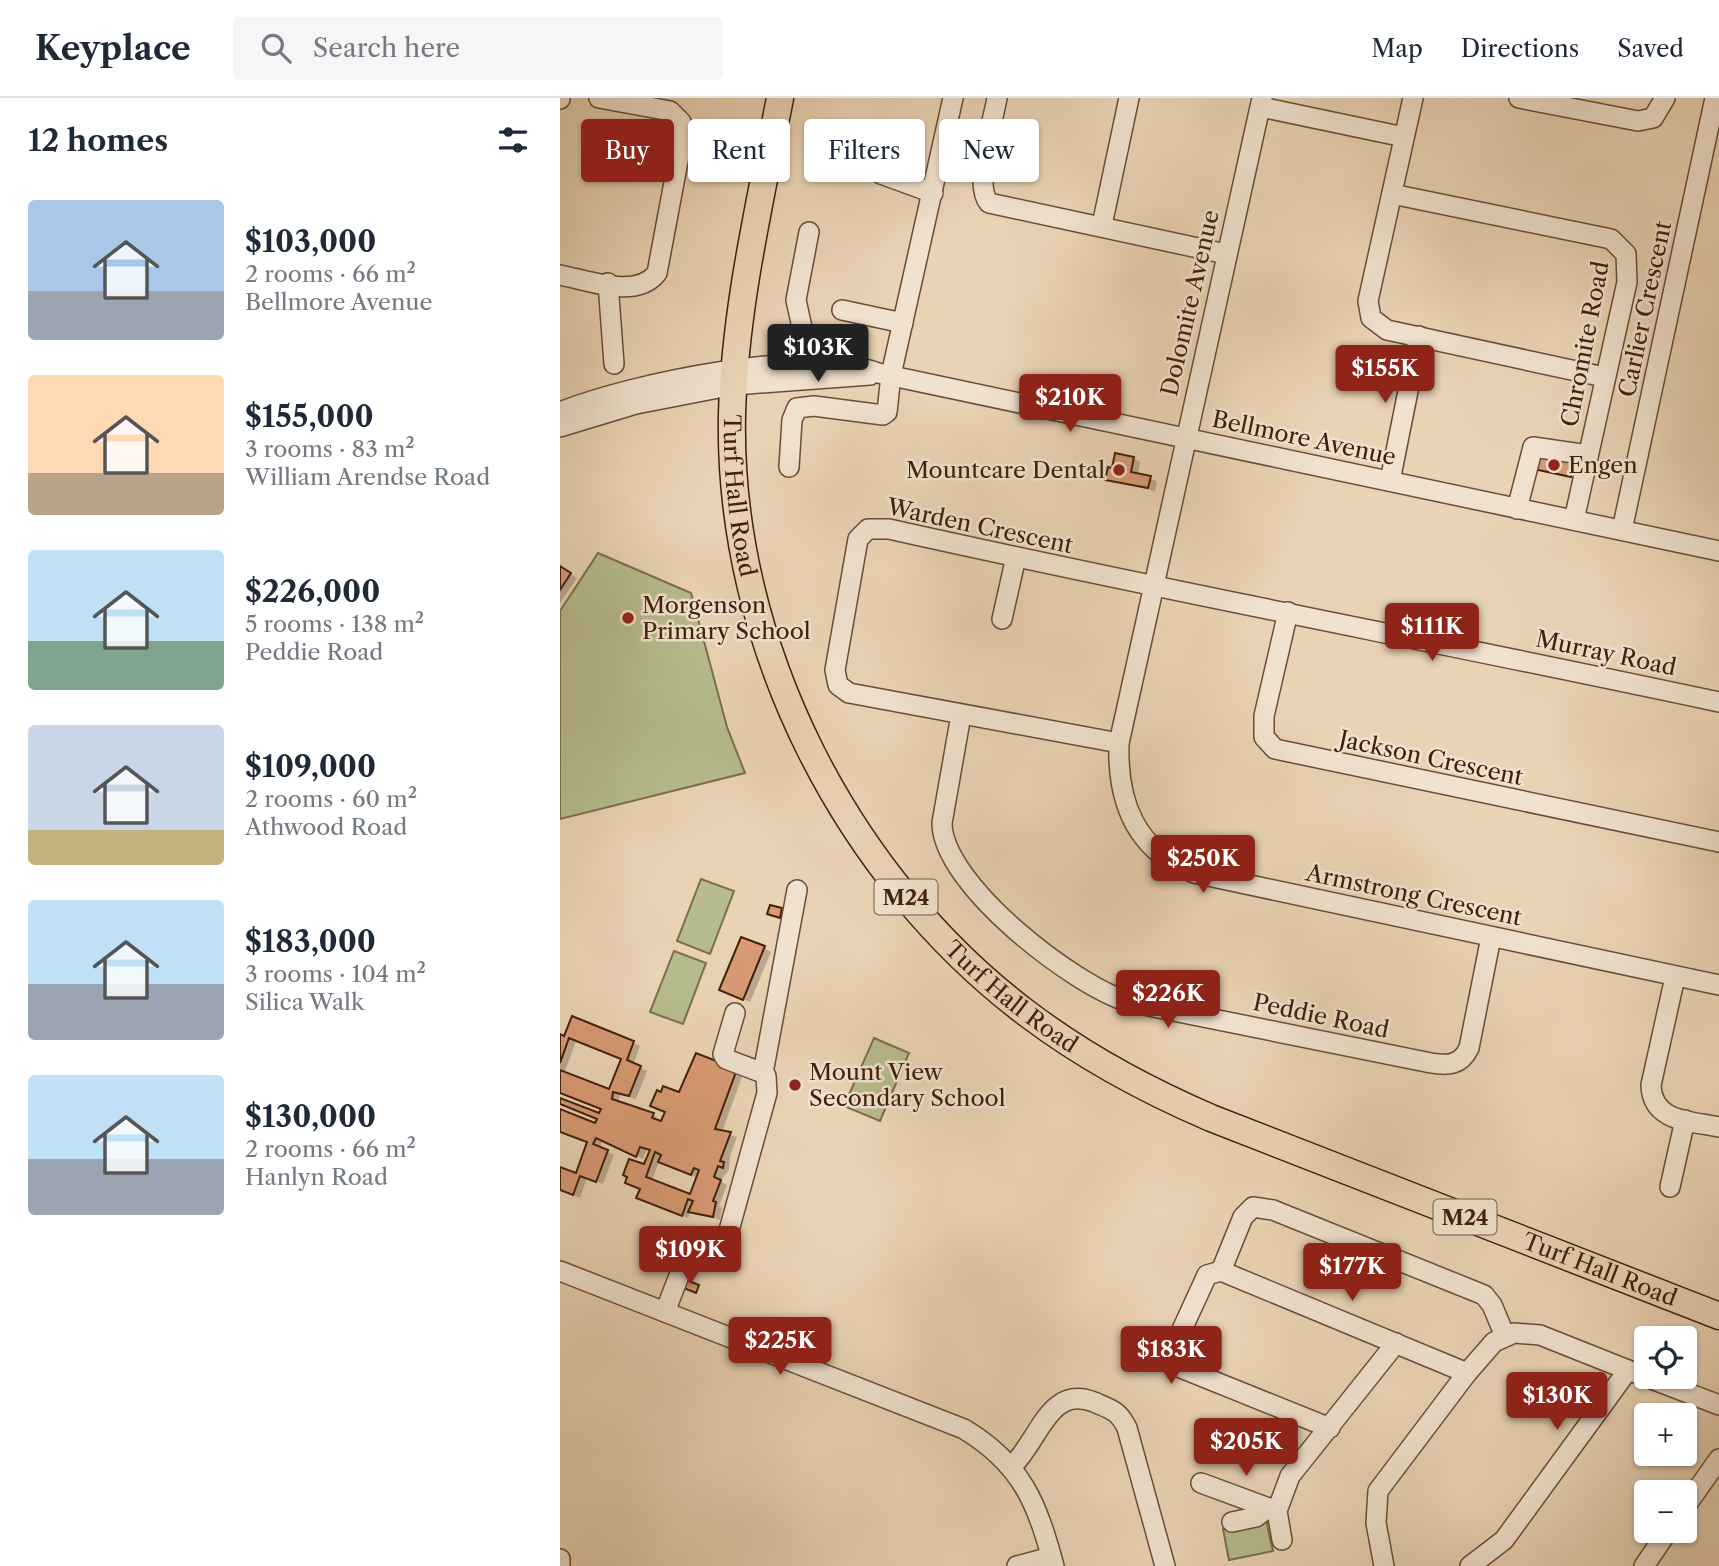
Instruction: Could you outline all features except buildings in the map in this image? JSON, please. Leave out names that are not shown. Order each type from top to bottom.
[{"type":"main road","name":"Turf Hall Road","points":[[780,98],[748,262],[734,377],[735,477],[746,557],[766,639],[795,716],[834,794],[870,851],[931,926],[978,973],[1055,1035],[1154,1093],[1211,1118],[1719,1316]]},
{"type":"street","points":[[560,275],[631,288],[640,286],[657,273],[682,128],[670,111],[599,98]]},
{"type":"street","points":[[789,467],[792,420],[797,408],[814,406],[884,415],[887,412],[885,374],[903,323],[953,98]]},
{"type":"street","points":[[997,98],[982,180],[986,199],[996,207],[1102,225],[1226,254]]},
{"type":"street","points":[[1102,225],[1129,98]]},
{"type":"street","points":[[1413,98],[1368,310],[1371,318],[1381,328],[1604,377]]},
{"type":"street","points":[[1519,98],[1638,121],[1653,118],[1665,98]]},
{"type":"street","name":"Carlier Crescent","points":[[1622,530],[1715,98]]},
{"type":"street","points":[[1261,103],[1404,137]]},
{"type":"street","name":"Dolomite Avenue","points":[[1186,438],[1261,103]]},
{"type":"street","points":[[904,182],[933,192]]},
{"type":"street","name":"Chromite Road","points":[[1392,194],[1618,243],[1626,254],[1629,270],[1574,520]]},
{"type":"street","points":[[809,232],[796,300],[810,364]]},
{"type":"street","points":[[608,283],[614,364]]},
{"type":"street","points":[[842,310],[903,323]]},
{"type":"street","points":[[1390,481],[1419,337]]},
{"type":"street","name":"Bellmore Avenue","points":[[734,377],[810,364],[855,365],[885,374],[1719,551]]},
{"type":"street","name":"Bellmore Avenue","points":[[734,377],[885,374]]},
{"type":"street","points":[[560,412],[607,397],[734,377]]},
{"type":"street","points":[[560,427],[734,377]]},
{"type":"street","name":"Armstrong Crescent","points":[[1186,438],[1119,743],[1119,782],[1131,822],[1151,847],[1180,867],[1719,985]]},
{"type":"street","points":[[1523,510],[1533,447],[1587,459]]},
{"type":"street","points":[[1523,510],[1541,451],[1587,459]]},
{"type":"street","name":"Warden Crescent","points":[[1119,743],[849,693],[838,685],[835,670],[858,540],[868,529],[889,529],[1153,588]]},
{"type":"street","points":[[1002,619],[1016,558]]},
{"type":"street","name":"Murray Road","points":[[1153,588],[1288,612],[1719,702]]},
{"type":"street","name":"Jackson Crescent","points":[[1288,612],[1264,716],[1264,737],[1275,749],[1719,842]]},
{"type":"street","name":"Peddie Road","points":[[961,715],[942,823],[943,840],[951,858],[999,916],[1083,982],[1105,994],[1313,1039],[1450,1065],[1462,1060],[1469,1048],[1492,937]]},
{"type":"street","points":[[763,1073],[797,890]]},
{"type":"street","points":[[1675,977],[1651,1097],[1662,1112],[1719,1127]]},
{"type":"street","points":[[665,1312],[682,1268],[720,1244],[728,1234],[767,1093],[766,1076],[763,1073],[726,1059],[723,1054],[736,1013]]},
{"type":"street","points":[[1670,1187],[1685,1120]]},
{"type":"street","points":[[1221,1271],[1243,1217],[1253,1207],[1273,1210],[1484,1295],[1492,1304],[1505,1336]]},
{"type":"street","points":[[560,1271],[939,1417],[987,1442],[1012,1466],[1030,1493],[1053,1561],[1017,1566]]},
{"type":"street","points":[[1330,1428],[1181,1368],[1174,1360],[1174,1347],[1207,1275],[1221,1271],[1467,1373]]},
{"type":"street","points":[[1384,1566],[1376,1523],[1378,1491],[1467,1373],[1494,1342],[1505,1336],[1514,1332],[1540,1335],[1719,1405]]},
{"type":"street","points":[[1232,1522],[1256,1517],[1273,1509],[1290,1476],[1396,1343]]},
{"type":"street","points":[[1470,1566],[1504,1539],[1628,1370]]},
{"type":"street","points":[[1012,1466],[1023,1457],[1057,1404],[1068,1397],[1081,1397],[1119,1413],[1127,1427],[1165,1566]]},
{"type":"street","points":[[1697,1490],[1719,1459]]},
{"type":"street","points":[[1201,1483],[1273,1509]]},
{"type":"street","points":[[1273,1509],[1282,1540]]},
{"type":"street","points":[[1643,1566],[1659,1543]]},
{"type":"street","points":[[560,1559],[560,1566]]},
{"type":"green space","name":"Morgenson Primary School","points":[[598,553],[691,593],[727,727],[745,773],[560,819],[560,611]]},
{"type":"green space","points":[[701,879],[734,891],[710,954],[677,941]]},
{"type":"green space","points":[[674,951],[706,963],[683,1024],[650,1012]]},
{"type":"green space","points":[[874,1038],[909,1053],[880,1121],[844,1106]]},
{"type":"green space","points":[[1266,1520],[1273,1551],[1229,1560],[1223,1529]]},
{"type":"place","name":"Engen","points":[[1554,465]]},
{"type":"place","name":"Mountcare Dental","points":[[1119,470]]},
{"type":"place","name":"Morgenson Primary School","points":[[628,618]]},
{"type":"place","name":"Mount View Secondary School","points":[[795,1085]]}]
